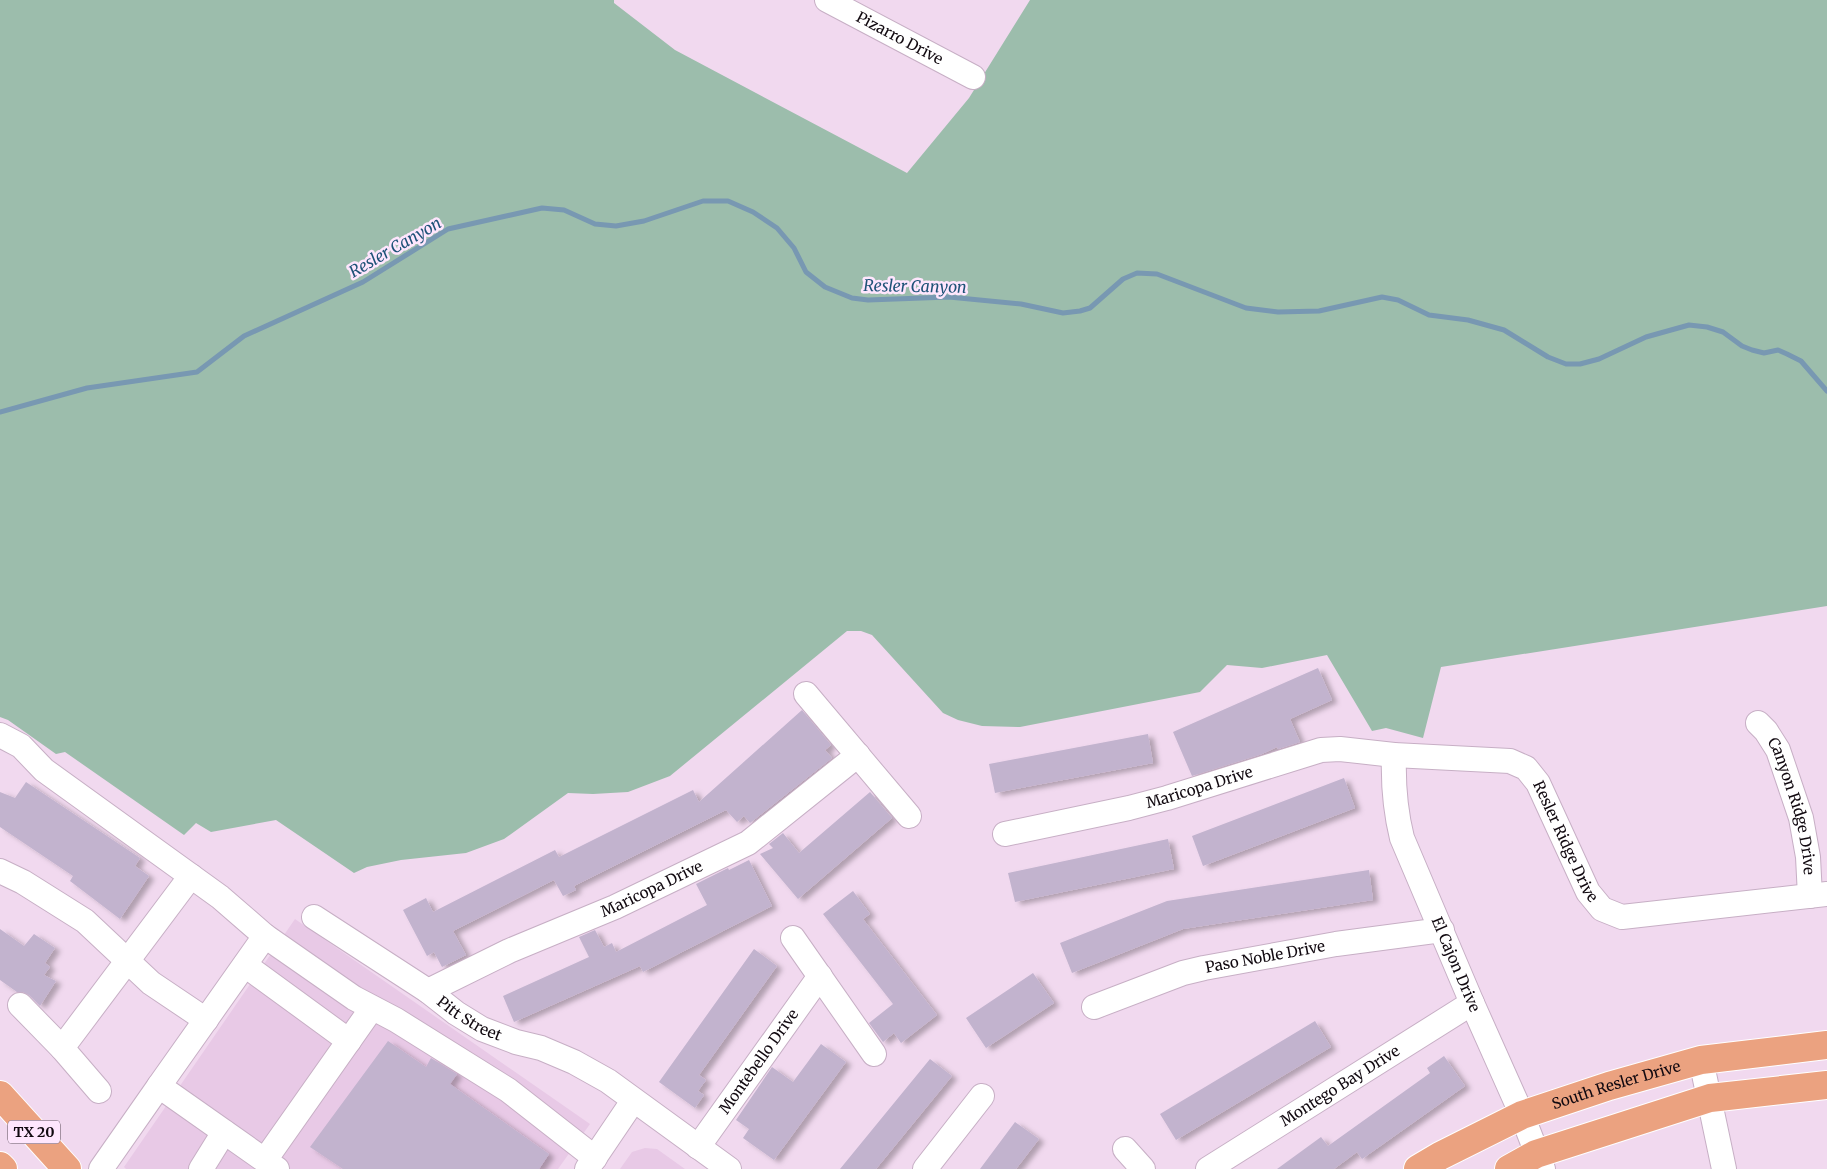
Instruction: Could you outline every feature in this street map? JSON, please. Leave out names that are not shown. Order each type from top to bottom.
[{"type":"main road","name":"South Resler Drive","points":[[1418,1169],[1522,1115],[1609,1086],[1701,1060],[1827,1045]]},
{"type":"main road","points":[[1509,1169],[1539,1162],[1710,1098],[1827,1084]]},
{"type":"main road","name":"TX 20","points":[[0,1095],[67,1169]]},
{"type":"main road","points":[[0,1166],[3,1169]]},
{"type":"street","name":"Pizarro Drive","points":[[827,0],[973,77]]},
{"type":"street","points":[[806,694],[909,816]]},
{"type":"street","name":"Canyon Ridge Drive","points":[[1758,723],[1766,731],[1778,750],[1801,818],[1808,857],[1819,895]]},
{"type":"street","points":[[0,734],[21,746],[44,770],[220,897],[266,936],[354,998],[396,1020],[508,1090],[591,1164],[634,1101]]},
{"type":"street","name":"Maricopa Drive","points":[[1004,834],[1129,808],[1167,798],[1321,750],[1340,749],[1394,755]]},
{"type":"street","name":"Resler Ridge Drive","points":[[1394,755],[1510,761],[1526,768],[1538,783],[1588,892],[1602,909],[1622,917],[1819,895]]},
{"type":"street","name":"El Cajon Drive","points":[[1394,755],[1393,783],[1396,814],[1402,838],[1522,1115],[1539,1162]]},
{"type":"street","name":"Maricopa Drive","points":[[428,990],[509,951],[615,907],[748,843],[858,756]]},
{"type":"street","points":[[0,871],[23,882],[85,920],[150,983],[206,1020]]},
{"type":"street","points":[[62,1048],[191,876]]},
{"type":"street","name":"Pitt Street","points":[[314,917],[428,990],[456,1013],[482,1029],[516,1042],[541,1048],[574,1062],[608,1081],[729,1169]]},
{"type":"street","name":"Paso Noble Drive","points":[[1094,1007],[1183,973],[1204,968],[1336,944],[1442,930]]},
{"type":"street","points":[[101,1169],[266,936]]},
{"type":"street","points":[[793,938],[874,1054]]},
{"type":"street","points":[[245,965],[349,1041]]},
{"type":"street","name":"Montebello Drive","points":[[698,1147],[820,976]]},
{"type":"street","name":"Montego Bay Drive","points":[[1208,1169],[1472,1003]]},
{"type":"street","points":[[20,1005],[62,1048],[99,1091]]},
{"type":"street","points":[[159,1086],[271,1165],[372,1008]]},
{"type":"street","points":[[1701,1060],[1724,1169]]},
{"type":"street","points":[[925,1169],[982,1096]]},
{"type":"street","points":[[201,1169],[224,1132]]},
{"type":"street","points":[[1125,1149],[1142,1169]]},
{"type":"shaded area","points":[[295,919],[590,1124],[558,1169],[126,1169],[124,1167]]},
{"type":"shaded area","points":[[645,1148],[657,1149],[685,1169],[620,1169],[632,1152]]},
{"type":"green space","points":[[0,0],[614,0],[614,3],[675,50],[907,173],[969,98],[1030,0],[1827,0],[1827,606],[1441,667],[1423,738],[1386,728],[1372,731],[1327,655],[1262,668],[1227,665],[1200,692],[1020,727],[982,726],[958,720],[943,713],[872,635],[861,631],[847,631],[670,776],[628,792],[568,793],[504,839],[466,853],[401,860],[367,867],[354,873],[276,820],[211,832],[196,823],[184,835],[65,752],[56,754],[8,720],[0,717]]},
{"type":"building","points":[[1318,668],[1332,700],[1290,719],[1300,742],[1278,749],[1277,747],[1262,754],[1192,776],[1173,732]]},
{"type":"building","points":[[802,710],[831,745],[825,750],[832,758],[750,823],[744,816],[737,822],[726,810],[574,886],[576,890],[563,896],[554,880],[453,931],[466,955],[442,967],[434,952],[427,956],[403,910],[426,898],[433,912],[555,850],[559,857],[693,790],[699,802]]},
{"type":"building","points":[[1148,734],[1153,763],[995,793],[989,764]]},
{"type":"building","points":[[1344,778],[1355,808],[1203,866],[1192,836]]},
{"type":"building","points":[[26,782],[140,858],[135,866],[149,876],[120,919],[70,881],[73,876],[0,827],[0,792],[15,798]]},
{"type":"building","points":[[870,792],[892,818],[798,899],[760,854],[773,848],[769,844],[783,833],[799,853]]},
{"type":"building","points":[[1168,839],[1174,869],[1015,902],[1008,873]]},
{"type":"building","points":[[749,860],[772,906],[643,972],[640,966],[514,1022],[503,996],[589,957],[579,937],[595,930],[604,947],[612,943],[616,952],[707,905],[696,884]]},
{"type":"building","points":[[1369,870],[1373,900],[1183,929],[1072,973],[1060,943],[1167,901]]},
{"type":"building","points":[[853,891],[870,914],[863,919],[937,1015],[901,1043],[894,1033],[883,1042],[869,1023],[893,1004],[823,914]]},
{"type":"building","points":[[0,929],[24,946],[34,934],[55,948],[45,963],[50,967],[44,975],[56,981],[40,1006],[29,995],[17,992],[0,980]]},
{"type":"building","points":[[754,949],[777,966],[699,1075],[706,1080],[698,1091],[704,1095],[695,1108],[659,1082]]},
{"type":"building","points":[[1033,973],[1054,1003],[986,1048],[966,1018]]},
{"type":"building","points":[[1315,1021],[1331,1047],[1176,1140],[1160,1114]]},
{"type":"building","points":[[388,1041],[426,1067],[431,1058],[457,1074],[450,1084],[549,1154],[539,1169],[343,1169],[310,1147]]},
{"type":"building","points":[[821,1044],[846,1062],[774,1160],[743,1138],[749,1129],[736,1120],[772,1067],[793,1082]]},
{"type":"building","points":[[1444,1056],[1465,1086],[1362,1159],[1357,1152],[1334,1169],[1277,1169],[1321,1137],[1328,1146],[1430,1073],[1427,1068]]},
{"type":"building","points":[[930,1059],[952,1076],[876,1169],[840,1169]]},
{"type":"building","points":[[1015,1122],[1039,1139],[1016,1169],[980,1169]]},
{"type":"waterway","name":"Resler Canyon","points":[[0,412],[87,388],[197,372],[244,336],[363,282],[448,229],[542,208],[564,210],[595,224],[616,226],[644,221],[703,201],[728,201],[753,212],[777,228],[794,248],[806,272],[825,287],[852,298],[868,300],[949,297],[1021,304],[1063,313],[1090,308],[1123,279],[1137,273],[1157,274],[1246,308],[1278,312],[1319,311],[1382,297],[1398,300],[1429,315],[1468,320],[1504,330],[1548,357],[1566,364],[1580,364],[1599,359],[1646,337],[1689,325],[1707,327],[1723,332],[1742,346],[1752,350],[1764,353],[1778,350],[1801,361],[1827,391]]}]
